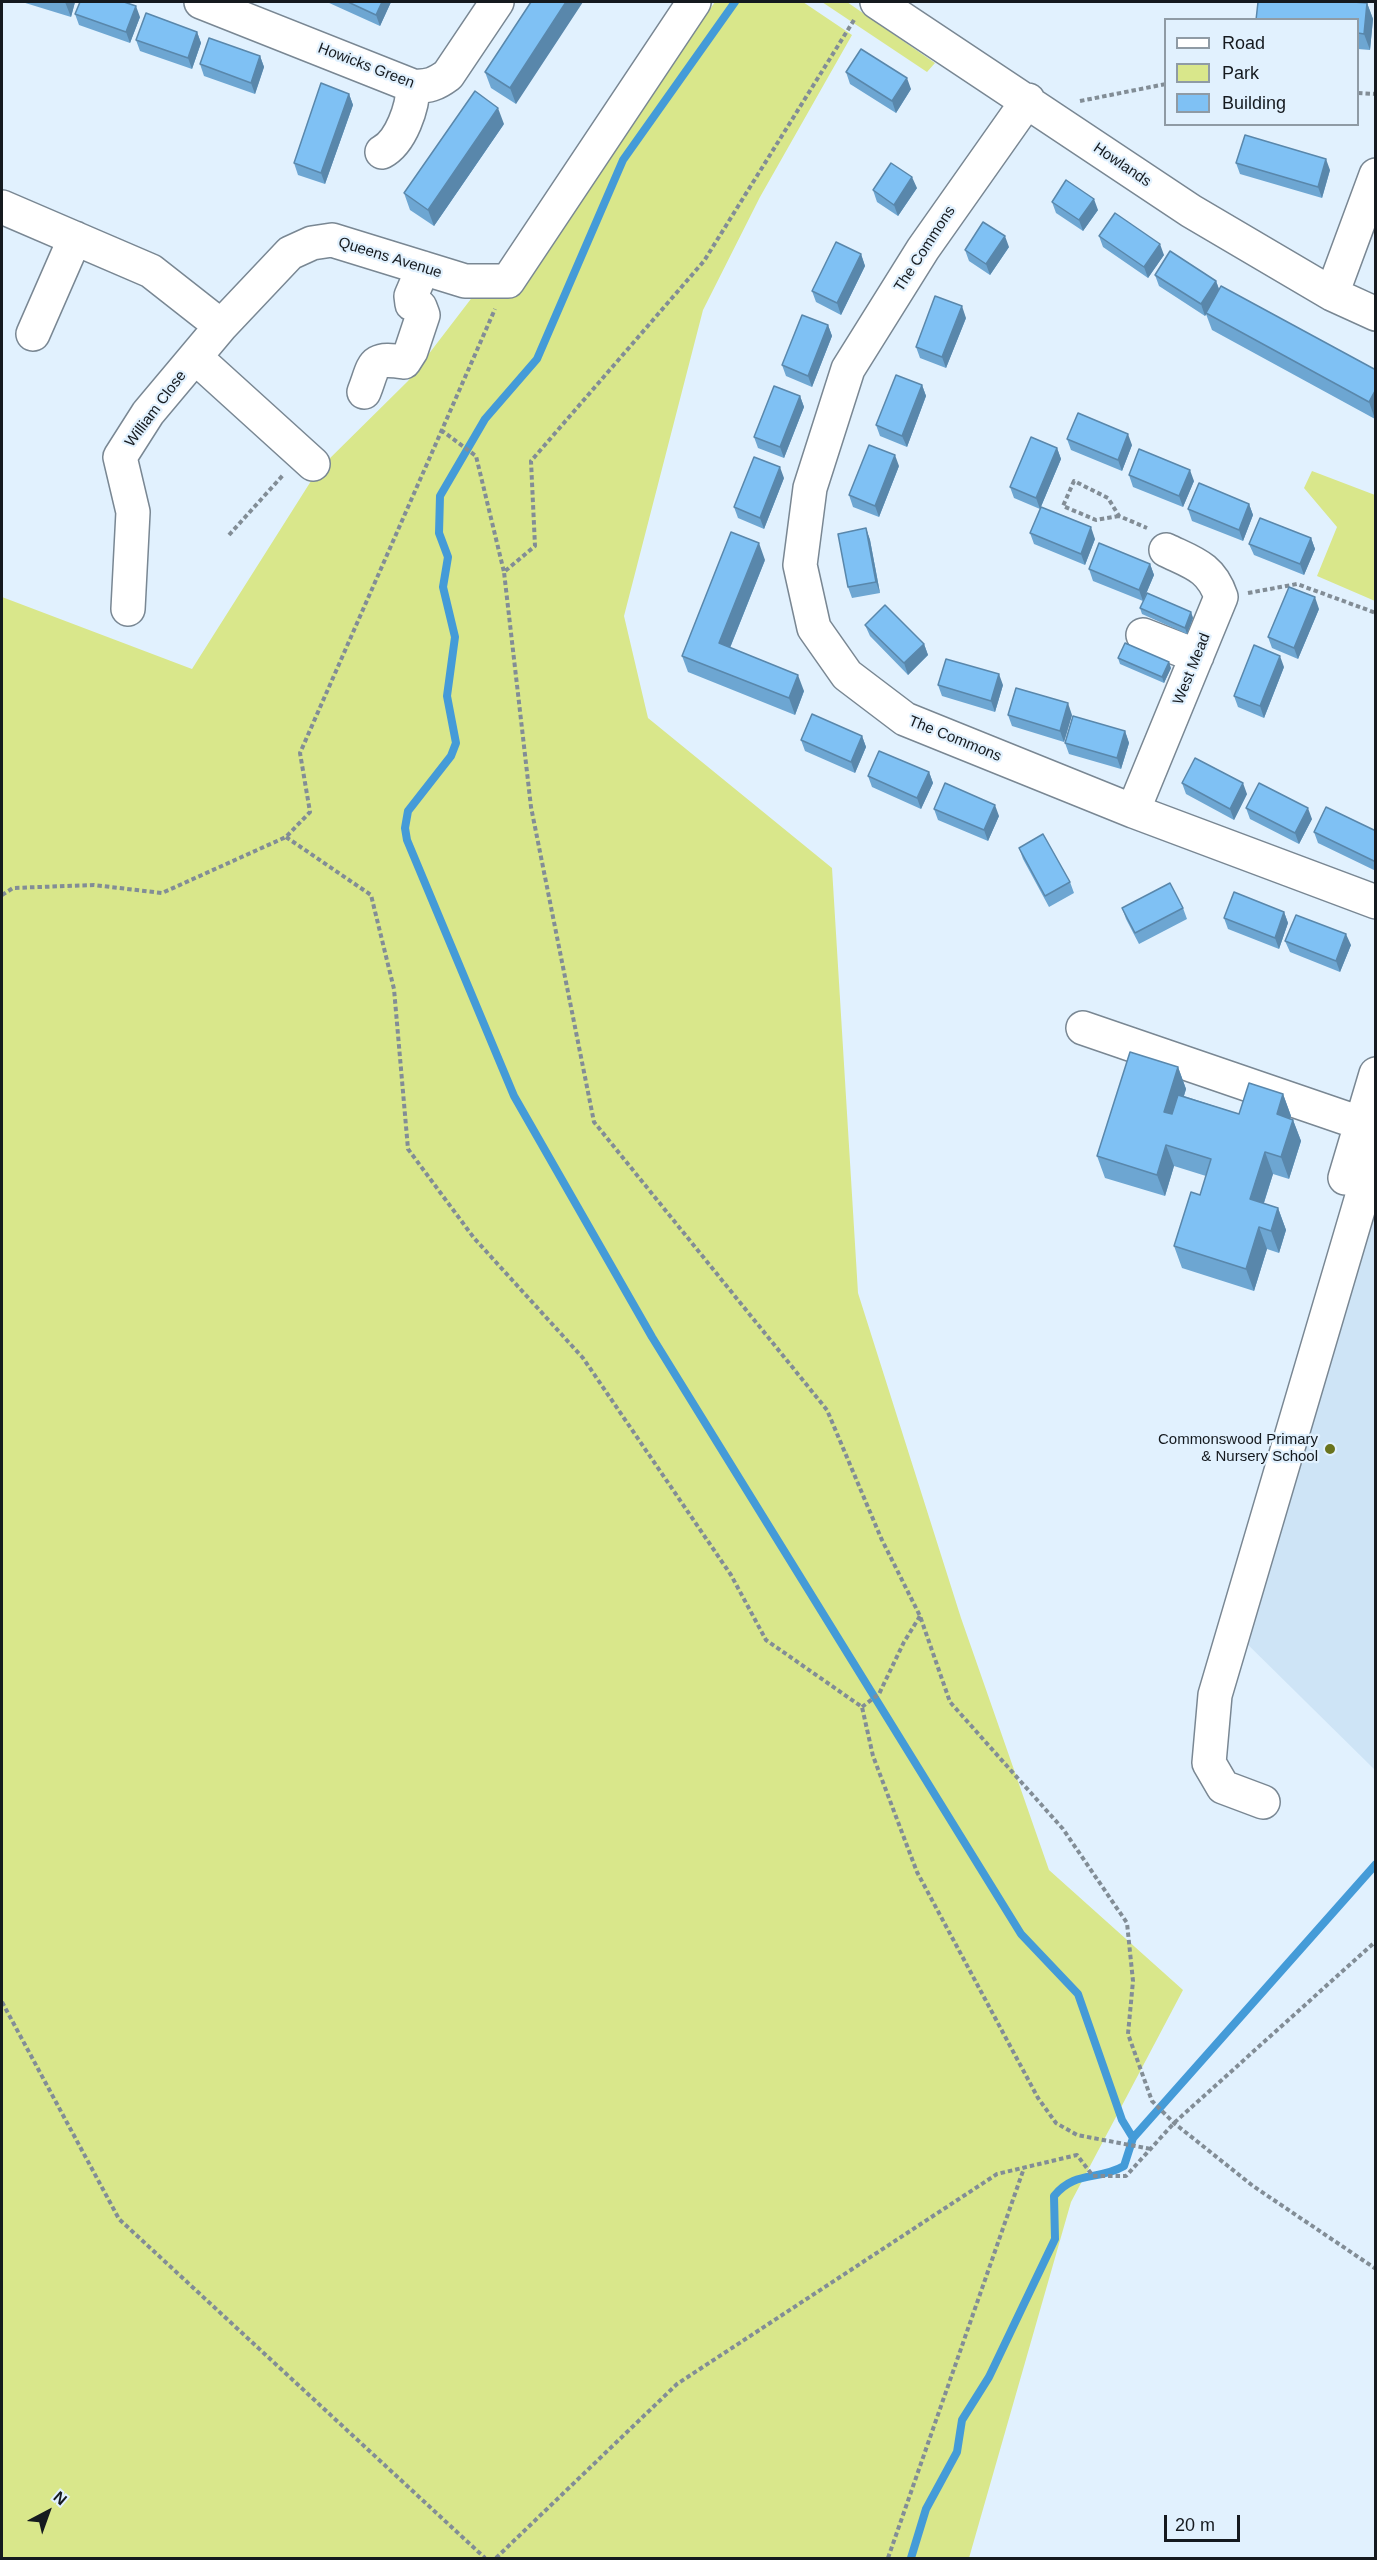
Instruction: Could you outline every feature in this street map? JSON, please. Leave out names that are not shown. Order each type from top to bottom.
[{"type":"street","name":"Howicks Green","points":[[201,2],[413,86],[437,83],[448,75],[497,2]]},
{"type":"street","points":[[508,281],[694,2]]},
{"type":"street","name":"Howlands","points":[[867,9],[1034,105],[1191,211],[1332,294],[1376,314]]},
{"type":"street","points":[[382,152],[391,147],[413,102],[413,86]]},
{"type":"street","name":"The Commons","points":[[1034,105],[923,249],[848,369],[810,488],[800,565],[814,628],[848,675],[905,719],[1133,812],[1376,902]]},
{"type":"street","points":[[1332,294],[1376,175]]},
{"type":"street","points":[[2,207],[152,271],[221,326]]},
{"type":"street","points":[[33,334],[75,238]]},
{"type":"street","name":"Queens Avenue","points":[[221,326],[290,253],[312,243],[332,240],[465,281],[508,281]]},
{"type":"street","points":[[364,392],[375,363],[382,359],[404,362],[411,351],[423,315],[420,308],[412,304],[411,296],[423,268]]},
{"type":"street","name":"William Close","points":[[128,609],[133,512],[120,457],[148,413],[221,326]]},
{"type":"street","points":[[195,357],[308,459]]},
{"type":"street","points":[[1167,550],[1206,570],[1216,582],[1221,597]]},
{"type":"street","name":"West Mead","points":[[1133,812],[1221,597]]},
{"type":"street","points":[[1143,634],[1197,656]]},
{"type":"street","points":[[1083,1028],[1368,1136]]},
{"type":"street","points":[[1263,1802],[1223,1787],[1209,1763],[1215,1695],[1368,1136],[1376,1074]]},
{"type":"street","points":[[1199,1712],[1368,1136]]},
{"type":"path","points":[[504,572],[535,546],[531,460],[704,261],[867,9]]},
{"type":"path","points":[[1034,105],[1164,84]]},
{"type":"path","points":[[1359,93],[1376,94]]},
{"type":"path","points":[[2,895],[12,888],[94,885],[162,892],[286,837],[310,812],[300,753],[508,281]]},
{"type":"path","points":[[441,430],[476,456],[504,572],[531,807],[594,1122],[827,1410],[880,1538],[920,1616],[950,1702],[1063,1829],[1126,1923],[1133,1981],[1128,2034],[1152,2101],[1174,2123],[1253,2186],[1376,2269]]},
{"type":"path","points":[[229,535],[308,459]]},
{"type":"path","points":[[1119,516],[1108,498],[1074,481],[1063,506],[1096,520],[1119,516],[1155,531],[1167,550]]},
{"type":"path","points":[[1221,597],[1297,584],[1376,613]]},
{"type":"path","points":[[286,837],[370,895],[394,989],[408,1149],[474,1238],[583,1358],[731,1575],[766,1640],[862,1707],[873,1756],[917,1872],[1038,2098],[1056,2123],[1077,2135],[1150,2149]]},
{"type":"path","points":[[862,1707],[879,1694],[904,1642],[920,1616]]},
{"type":"path","points":[[496,2559],[677,2384],[997,2174],[1077,2155],[1093,2176],[1126,2176],[1174,2123],[1376,1941]]},
{"type":"path","points":[[2,2002],[119,2219],[485,2559]]},
{"type":"path","points":[[888,2559],[1025,2167]]},
{"type":"shaded area","name":"Commonswood Primary & Nursery School","points":[[1375,1137],[1375,1770],[1232,1629]]},
{"type":"green space","points":[[715,2],[803,2],[852,35],[760,197],[703,310],[624,616],[648,718],[832,868],[858,1293],[961,1618],[1049,1870],[1183,1990],[1071,2202],[969,2558],[2,2558],[2,597],[192,669],[318,470],[408,381],[477,291],[513,290]]},
{"type":"green space","points":[[822,2],[847,2],[935,63],[927,72]]},
{"type":"green space","points":[[1312,471],[1375,495],[1375,601],[1317,576],[1337,527],[1304,488]]},
{"type":"building","points":[[80,2],[124,2],[136,6],[126,32],[75,14]]},
{"type":"building","points":[[348,2],[382,2],[376,15]]},
{"type":"building","points":[[531,2],[566,2],[510,88],[485,72]]},
{"type":"building","points":[[1258,2],[1367,3],[1364,34],[1359,33],[1359,18],[1256,18]]},
{"type":"building","points":[[146,13],[197,32],[188,58],[136,40]]},
{"type":"building","points":[[209,38],[260,56],[251,83],[200,64]]},
{"type":"building","points":[[861,49],[907,78],[892,101],[846,72]]},
{"type":"building","points":[[321,83],[349,94],[321,173],[294,163]]},
{"type":"building","points":[[475,91],[498,108],[428,210],[404,193]]},
{"type":"building","points":[[1245,135],[1326,159],[1318,187],[1236,163]]},
{"type":"building","points":[[891,163],[912,177],[894,205],[873,190]]},
{"type":"building","points":[[1066,180],[1094,199],[1079,220],[1052,202]]},
{"type":"building","points":[[1115,213],[1160,244],[1144,267],[1099,236]]},
{"type":"building","points":[[983,222],[1005,236],[986,264],[965,250]]},
{"type":"building","points":[[836,242],[861,254],[837,303],[812,291]]},
{"type":"building","points":[[1170,251],[1216,281],[1201,304],[1155,275]]},
{"type":"building","points":[[1221,286],[1376,370],[1376,389],[1369,402],[1206,313]]},
{"type":"building","points":[[935,296],[962,306],[942,357],[916,347]]},
{"type":"building","points":[[802,315],[828,325],[808,376],[782,365]]},
{"type":"building","points":[[896,375],[922,385],[902,436],[876,425]]},
{"type":"building","points":[[774,386],[800,396],[780,447],[754,437]]},
{"type":"building","points":[[1078,413],[1128,434],[1118,460],[1067,439]]},
{"type":"building","points":[[1031,437],[1057,448],[1036,498],[1010,487]]},
{"type":"building","points":[[869,445],[895,455],[875,506],[849,495]]},
{"type":"building","points":[[1139,449],[1190,470],[1179,496],[1129,475]]},
{"type":"building","points":[[754,457],[780,467],[760,518],[734,507]]},
{"type":"building","points":[[1199,483],[1249,504],[1239,530],[1188,509]]},
{"type":"building","points":[[1041,507],[1091,527],[1081,554],[1030,533]]},
{"type":"building","points":[[1260,518],[1311,538],[1300,564],[1249,544]]},
{"type":"building","points":[[866,528],[876,582],[848,587],[838,534]]},
{"type":"building","points":[[731,532],[759,543],[719,643],[798,675],[789,698],[682,656]]},
{"type":"building","points":[[1099,543],[1150,564],[1139,590],[1089,569]]},
{"type":"building","points":[[1289,587],[1315,597],[1294,648],[1268,637]]},
{"type":"building","points":[[1147,593],[1191,612],[1185,628],[1140,608]]},
{"type":"building","points":[[885,605],[924,644],[904,663],[865,625]]},
{"type":"building","points":[[1125,643],[1169,662],[1162,677],[1118,658]]},
{"type":"building","points":[[1254,645],[1280,656],[1260,706],[1234,696]]},
{"type":"building","points":[[946,659],[999,674],[991,701],[938,685]]},
{"type":"building","points":[[1016,688],[1068,703],[1060,731],[1008,715]]},
{"type":"building","points":[[812,714],[862,736],[851,762],[801,740]]},
{"type":"building","points":[[1073,716],[1125,731],[1117,758],[1065,743]]},
{"type":"building","points":[[879,751],[929,772],[917,798],[868,776]]},
{"type":"building","points":[[1195,758],[1243,783],[1230,809],[1182,783]]},
{"type":"building","points":[[945,783],[995,805],[984,830],[934,809]]},
{"type":"building","points":[[1259,783],[1308,808],[1295,833],[1246,808]]},
{"type":"building","points":[[1326,807],[1376,831],[1376,862],[1314,832]]},
{"type":"building","points":[[1043,834],[1070,882],[1045,896],[1019,848]]},
{"type":"building","points":[[1170,883],[1183,908],[1135,933],[1122,908]]},
{"type":"building","points":[[1234,892],[1284,912],[1275,938],[1224,918]]},
{"type":"building","points":[[1296,915],[1346,934],[1336,961],[1285,941]]},
{"type":"building","points":[[1130,1052],[1178,1067],[1164,1112],[1172,1114],[1178,1095],[1239,1114],[1249,1083],[1283,1094],[1277,1114],[1293,1120],[1281,1157],[1265,1152],[1250,1199],[1278,1208],[1271,1231],[1259,1227],[1246,1269],[1174,1246],[1191,1192],[1200,1195],[1211,1159],[1166,1145],[1157,1175],[1097,1156]]},
{"type":"waterway","points":[[735,2],[623,160],[537,359],[485,419],[440,496],[439,533],[448,557],[443,587],[455,637],[447,696],[456,743],[451,756],[408,811],[405,828],[407,840],[514,1096],[652,1337],[1021,1934],[1078,1994],[1122,2120],[1133,2138]]},
{"type":"waterway","points":[[911,2558],[926,2509],[957,2452],[962,2420],[989,2377],[1055,2239],[1054,2196],[1070,2182],[1114,2171],[1124,2166],[1133,2138],[1376,1864]]},
{"type":"place","name":"Commonswood Primary & Nursery School","points":[[1330,1449]]}]
